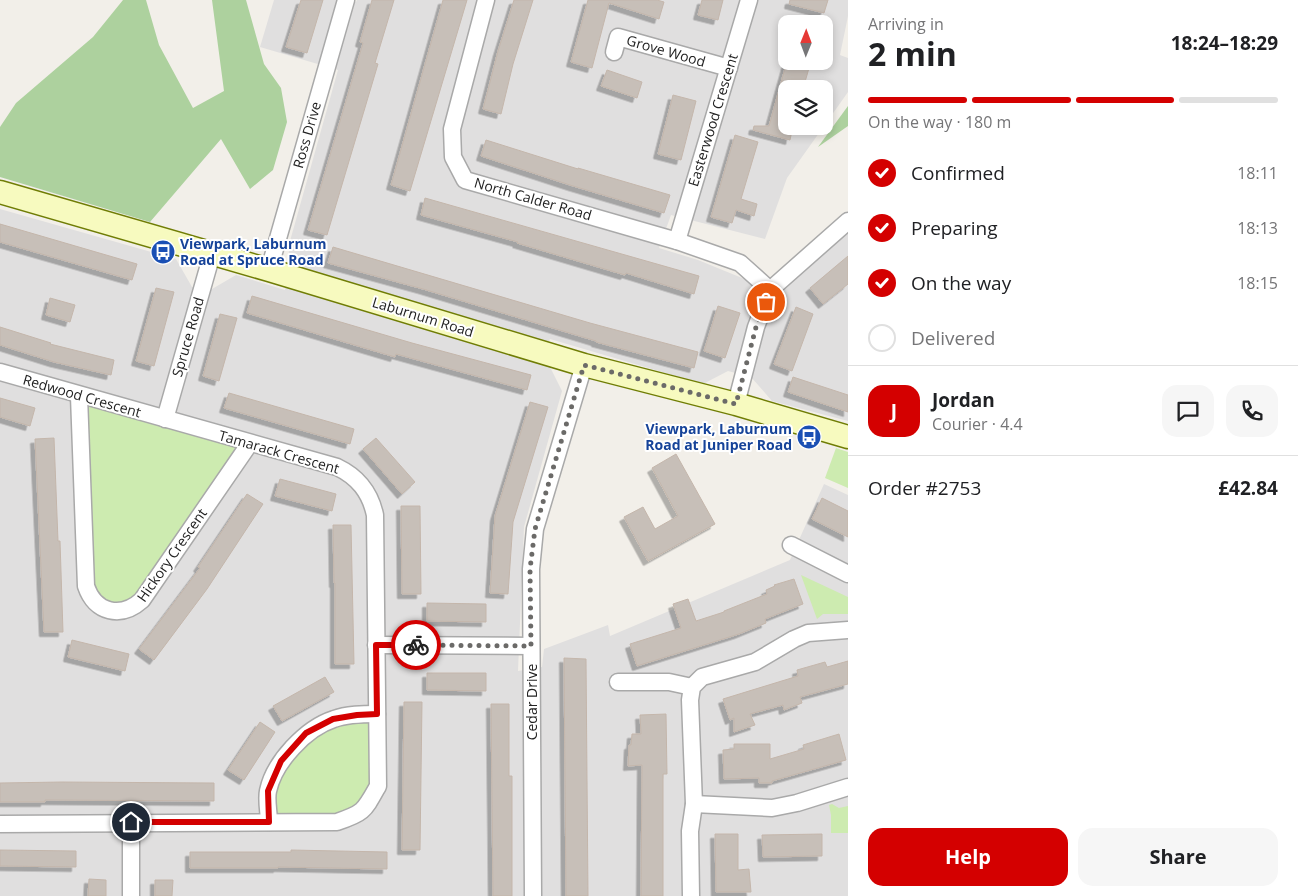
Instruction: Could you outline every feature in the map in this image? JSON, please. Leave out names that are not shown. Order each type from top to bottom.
[{"type":"street","name":"Ross Drive","points":[[269,270],[346,0]]},
{"type":"street","name":"North Calder Road","points":[[486,0],[452,129],[454,157],[465,180],[677,241],[740,263],[770,290]]},
{"type":"street","name":"Easterwood Crescent","points":[[677,241],[749,0]]},
{"type":"street","name":"Grove Wood","points":[[614,52],[618,37],[729,68]]},
{"type":"street","name":"Laburnum Road","points":[[0,192],[269,270],[584,365],[736,404],[848,437]]},
{"type":"street","points":[[736,404],[756,327],[770,290],[848,221]]},
{"type":"street","name":"Spruce Road","points":[[164,419],[212,254]]},
{"type":"street","name":"Cedar Drive","points":[[533,896],[530,569],[535,529],[584,365]]},
{"type":"street","name":"Redwood Crescent","points":[[0,372],[164,419]]},
{"type":"street","name":"Hickory Crescent","points":[[79,396],[86,586],[95,602],[108,610],[129,609],[142,600],[250,443]]},
{"type":"street","name":"Tamarack Crescent","points":[[131,822],[337,822],[358,815],[368,805],[378,786],[375,515],[366,490],[353,476],[337,468],[164,419]]},
{"type":"street","points":[[791,545],[848,574]]},
{"type":"street","points":[[691,896],[690,831],[694,804],[690,700],[692,687],[702,676],[755,662],[794,638],[808,633],[848,630]]},
{"type":"street","points":[[376,645],[531,646]]},
{"type":"street","points":[[618,682],[669,682],[692,687]]},
{"type":"street","points":[[269,822],[268,791],[281,761],[306,733],[333,719],[377,714]]},
{"type":"street","points":[[694,804],[772,808],[797,803],[848,788]]},
{"type":"street","points":[[0,824],[131,822],[131,896]]},
{"type":"shaded area","points":[[274,0],[349,0],[356,2],[357,0],[848,0],[848,16],[840,55],[848,58],[848,92],[833,113],[833,80],[778,80],[778,135],[818,135],[787,178],[765,239],[671,215],[659,248],[698,260],[747,280],[775,310],[785,286],[848,233],[848,421],[772,401],[751,377],[728,371],[703,384],[550,339],[539,361],[549,365],[562,391],[524,527],[518,671],[542,667],[544,649],[608,625],[610,636],[790,560],[824,484],[848,495],[848,896],[0,896],[0,209],[176,259],[192,287],[212,289],[236,275],[285,290],[290,241],[338,70],[260,47]]},
{"type":"green space","points":[[123,0],[146,0],[159,45],[193,108],[224,91],[212,0],[246,0],[264,64],[281,88],[287,122],[273,170],[250,189],[221,139],[150,222],[0,177],[0,127],[16,103],[93,37]]},
{"type":"green space","points":[[848,106],[848,126],[818,147],[827,135],[833,135],[833,126]]},
{"type":"green space","points":[[79,396],[250,443],[136,605],[95,602]]},
{"type":"green space","points":[[836,448],[848,452],[848,488],[825,478]]},
{"type":"green space","points":[[801,575],[848,597],[848,614],[823,614],[817,619]]},
{"type":"green space","points":[[377,714],[378,786],[358,815],[269,822],[281,761],[306,733]]},
{"type":"green space","points":[[832,804],[839,808],[848,806],[848,833],[831,833],[829,805]]},
{"type":"building","points":[[301,0],[323,0],[307,53],[286,47]]},
{"type":"building","points":[[372,0],[394,0],[375,63],[378,64],[327,235],[308,230],[363,43],[360,42]]},
{"type":"building","points":[[443,0],[467,0],[410,191],[391,185]]},
{"type":"building","points":[[514,0],[533,0],[513,64],[501,114],[483,109]]},
{"type":"building","points":[[588,0],[657,0],[664,2],[659,19],[609,3],[592,68],[571,62]]},
{"type":"building","points":[[702,0],[723,0],[718,20],[698,15]]},
{"type":"building","points":[[790,0],[828,0],[824,13],[789,4]]},
{"type":"building","points":[[607,70],[642,82],[637,98],[601,86]]},
{"type":"building","points":[[785,70],[808,70],[806,80],[782,80]]},
{"type":"building","points":[[778,94],[778,135],[791,135],[790,140],[753,130],[754,126],[769,126]]},
{"type":"building","points":[[673,95],[696,101],[681,160],[658,154]]},
{"type":"building","points":[[735,135],[758,142],[741,199],[757,204],[754,216],[736,210],[732,223],[711,217]]},
{"type":"building","points":[[486,140],[670,195],[664,213],[481,156]]},
{"type":"building","points":[[425,198],[699,276],[694,294],[421,215]]},
{"type":"building","points":[[0,224],[137,264],[132,280],[0,242]]},
{"type":"building","points":[[333,247],[590,323],[698,352],[694,368],[596,342],[423,289],[328,263]]},
{"type":"building","points":[[848,256],[848,284],[823,304],[810,288]]},
{"type":"building","points":[[156,288],[174,292],[154,366],[136,361]]},
{"type":"building","points":[[252,296],[412,343],[531,375],[527,390],[396,354],[395,357],[247,313]]},
{"type":"building","points":[[50,298],[75,305],[70,322],[46,315]]},
{"type":"building","points":[[718,306],[740,313],[725,358],[704,351]]},
{"type":"building","points":[[796,307],[813,314],[792,371],[774,364]]},
{"type":"building","points":[[220,314],[237,318],[219,381],[203,376]]},
{"type":"building","points":[[0,327],[50,344],[114,360],[111,375],[54,362],[0,345]]},
{"type":"building","points":[[793,377],[848,395],[848,412],[788,392]]},
{"type":"building","points":[[229,393],[354,429],[350,444],[224,408]]},
{"type":"building","points":[[0,398],[35,408],[30,426],[0,417]]},
{"type":"building","points":[[530,402],[548,407],[513,522],[508,594],[490,593],[495,516]]},
{"type":"building","points":[[54,438],[63,632],[44,632],[35,439]]},
{"type":"building","points":[[376,438],[415,482],[402,494],[363,449]]},
{"type":"building","points":[[676,454],[715,524],[648,561],[624,517],[643,507],[655,529],[678,516],[652,468]]},
{"type":"building","points":[[280,479],[336,494],[332,511],[275,496]]},
{"type":"building","points":[[247,494],[263,504],[207,589],[154,660],[139,649],[200,568],[198,567]]},
{"type":"building","points":[[822,498],[848,511],[848,537],[812,519]]},
{"type":"building","points":[[401,506],[420,506],[421,594],[402,594]]},
{"type":"building","points":[[333,525],[351,525],[354,664],[335,664]]},
{"type":"building","points":[[794,579],[803,604],[765,619],[766,623],[739,634],[637,666],[630,644],[681,628],[673,604],[688,599],[696,621],[724,612],[767,594],[766,590],[774,585]]},
{"type":"building","points":[[427,603],[486,604],[486,622],[427,621]]},
{"type":"building","points":[[72,640],[129,654],[125,671],[68,657]]},
{"type":"building","points":[[564,658],[586,659],[588,896],[566,896]]},
{"type":"building","points":[[848,661],[848,684],[800,697],[802,703],[784,710],[783,705],[750,714],[755,725],[734,732],[734,718],[730,720],[723,699],[798,676],[797,670],[825,662],[827,667]]},
{"type":"building","points":[[427,673],[486,673],[486,691],[427,690]]},
{"type":"building","points":[[325,677],[334,692],[282,721],[273,706]]},
{"type":"building","points":[[404,702],[422,702],[420,850],[402,850]]},
{"type":"building","points":[[491,704],[509,704],[509,776],[512,776],[512,896],[493,896]]},
{"type":"building","points":[[666,714],[667,774],[663,774],[663,896],[641,896],[642,765],[628,766],[629,745],[631,745],[632,734],[641,734],[640,715]]},
{"type":"building","points":[[260,722],[275,732],[244,780],[228,770]]},
{"type":"building","points":[[839,734],[846,760],[772,781],[772,783],[759,783],[759,778],[724,779],[723,750],[734,749],[734,744],[770,744],[770,759],[804,749],[803,745]]},
{"type":"building","points":[[0,783],[214,783],[214,801],[45,800],[45,802],[0,802]]},
{"type":"building","points":[[715,834],[738,834],[738,870],[749,869],[751,892],[716,892]]},
{"type":"building","points":[[822,834],[822,856],[763,857],[762,835]]},
{"type":"building","points":[[0,850],[76,851],[76,867],[0,866]]},
{"type":"building","points":[[291,850],[387,852],[387,869],[190,868],[190,852],[291,852]]},
{"type":"building","points":[[89,879],[106,880],[106,896],[88,896]]},
{"type":"building","points":[[155,880],[173,880],[172,896],[155,896]]},
{"type":"way so far","points":[[416,645],[531,646],[530,569],[535,529],[584,365],[736,404],[756,327],[766,302]]},
{"type":"place","name":"Viewpark, Laburnum Road at Spruce Road","points":[[163,252]]},
{"type":"place","name":"Viewpark, Laburnum Road at Juniper Road","points":[[809,437]]},
{"type":"route","points":[[131,822],[269,822],[268,791],[281,761],[306,733],[333,719],[377,714],[376,645],[416,645]]}]
